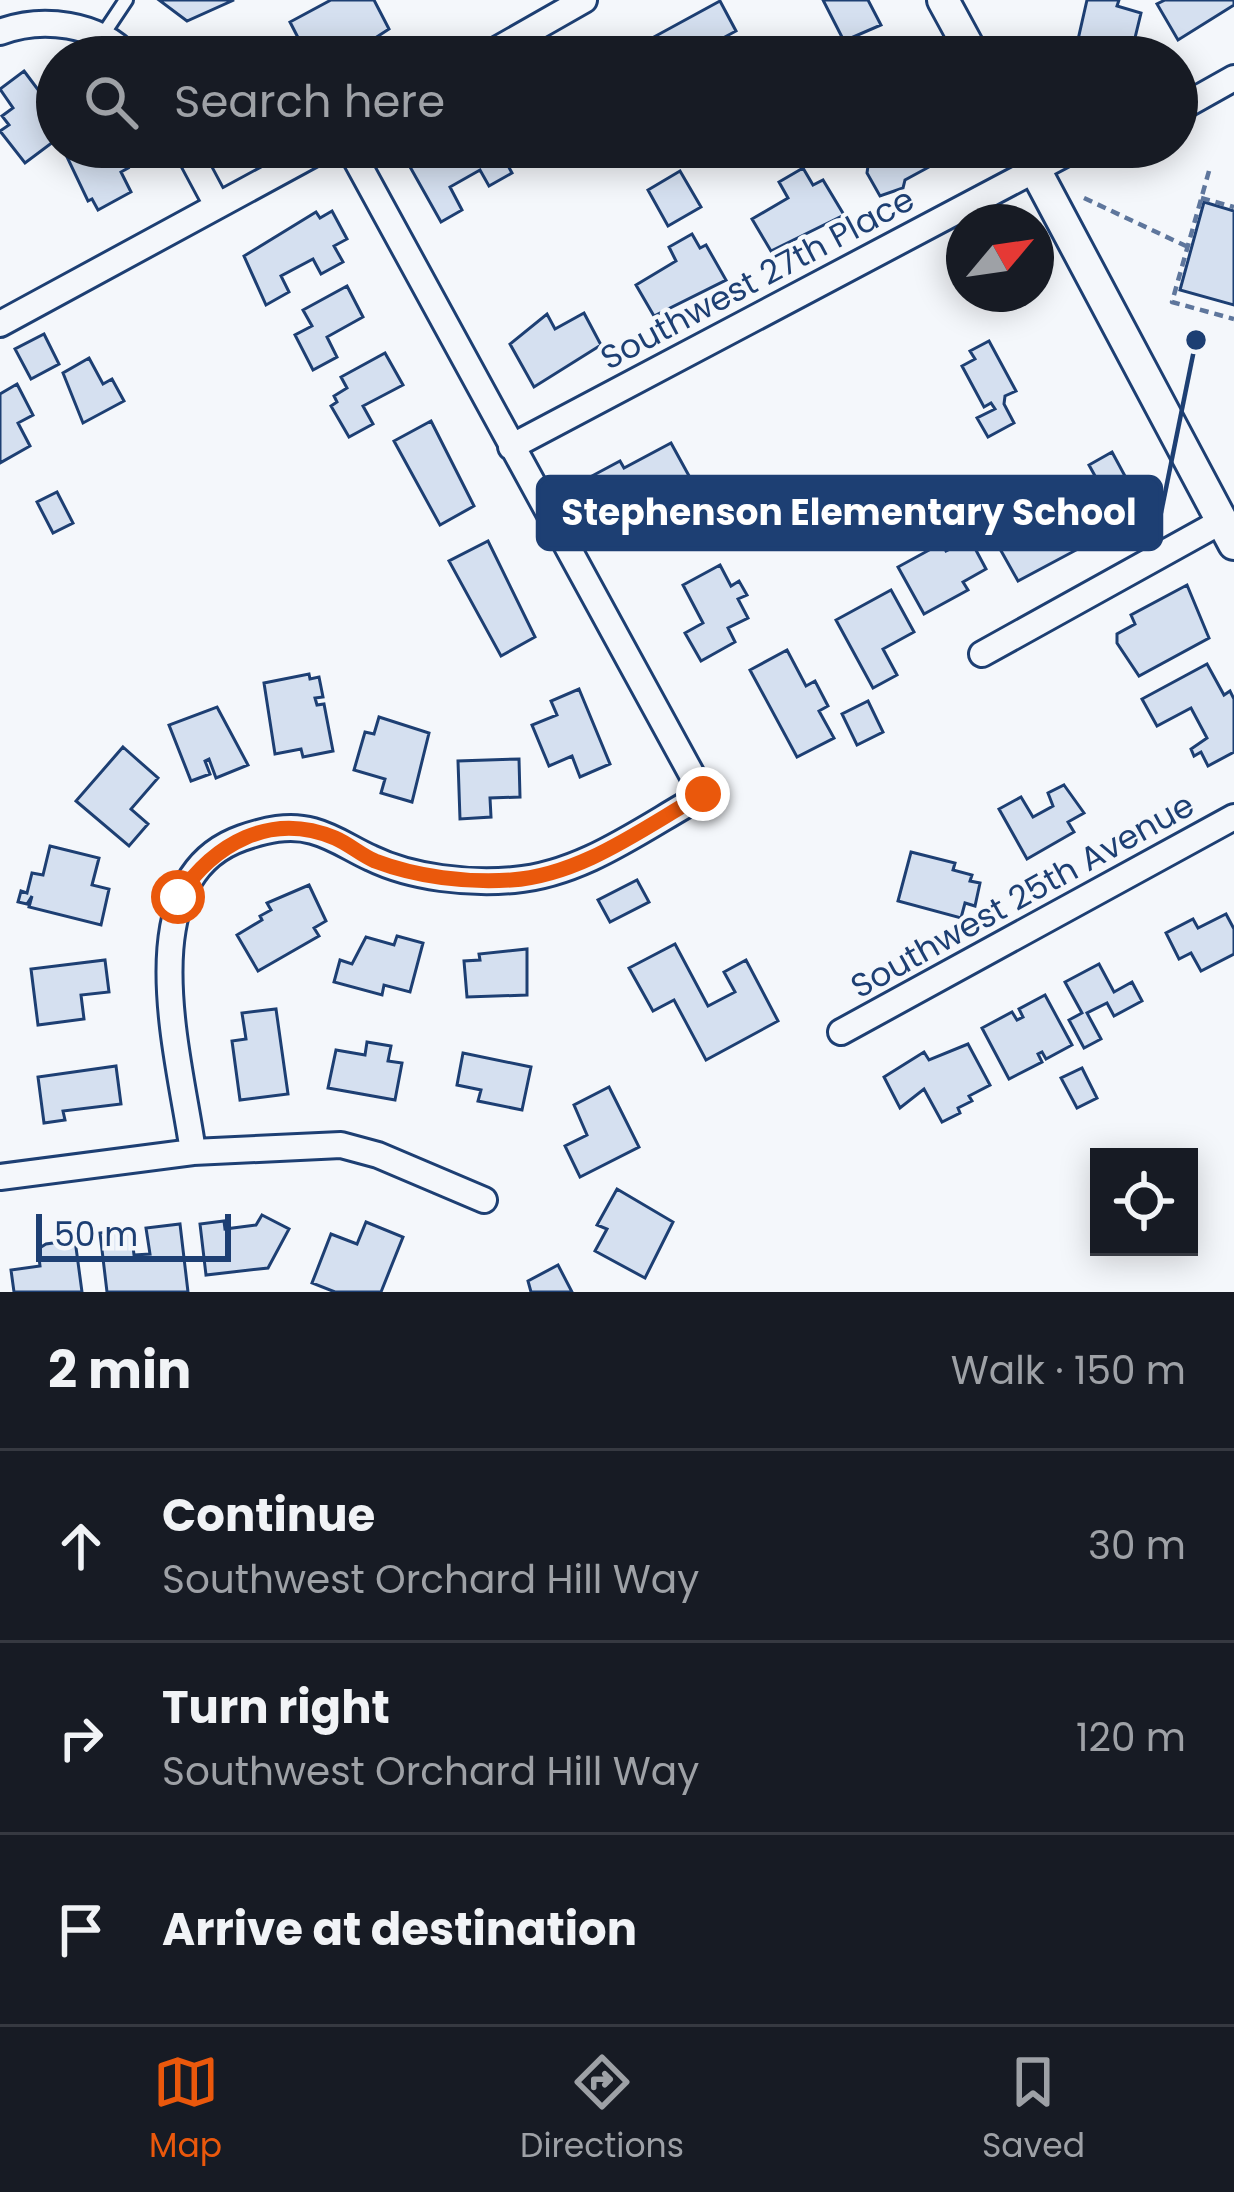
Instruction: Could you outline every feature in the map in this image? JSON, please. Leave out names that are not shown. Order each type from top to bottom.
[{"type":"street","points":[[521,36],[584,0]]},
{"type":"street","points":[[944,0],[963,36]]},
{"type":"street","points":[[0,32],[52,23],[98,36]]},
{"type":"street","points":[[1198,98],[1234,78]]},
{"type":"street","points":[[197,168],[218,206]]},
{"type":"street","points":[[0,324],[288,168]]},
{"type":"street","points":[[193,1152],[169,933],[178,897],[199,866],[229,843],[269,829],[307,829],[374,860],[419,872],[516,880],[579,865],[703,794],[360,168]]},
{"type":"street","name":"Southwest 27th Place","points":[[511,447],[1010,168]]},
{"type":"street","points":[[982,654],[1228,532],[1033,168]]},
{"type":"street","name":"Southwest 25th Avenue","points":[[841,1032],[1234,817]]},
{"type":"street","points":[[0,1177],[193,1152],[341,1145],[378,1155],[484,1200]]},
{"type":"lane","points":[[103,36],[126,0]]},
{"type":"path","points":[[1209,171],[1172,302],[1234,319]]},
{"type":"path","points":[[1068,190],[1187,247]]},
{"type":"path","points":[[1201,198],[1234,207]]},
{"type":"building","points":[[159,0],[234,0],[187,21]]},
{"type":"building","points":[[331,0],[374,0],[389,29],[378,36],[297,36],[290,22]]},
{"type":"building","points":[[823,0],[868,0],[881,25],[856,36],[841,36]]},
{"type":"building","points":[[1087,0],[1119,0],[1117,6],[1141,13],[1135,36],[1079,36]]},
{"type":"building","points":[[1234,0],[1234,5],[1184,36],[1176,36],[1157,4]]},
{"type":"building","points":[[720,1],[736,31],[727,36],[656,36]]},
{"type":"building","points":[[24,71],[36,87],[36,155],[25,163],[0,131],[9,125],[2,116],[13,108],[0,89]]},
{"type":"building","points":[[72,168],[128,168],[121,172],[131,192],[98,210],[92,199],[88,201]]},
{"type":"building","points":[[411,168],[509,168],[512,173],[489,186],[480,170],[450,187],[462,210],[441,222]]},
{"type":"building","points":[[803,168],[813,185],[823,180],[844,215],[771,251],[752,219],[788,198],[779,182]]},
{"type":"building","points":[[868,168],[927,168],[905,180],[903,188],[880,196]]},
{"type":"building","points":[[680,171],[701,207],[668,226],[648,190]]},
{"type":"building","points":[[1204,202],[1234,211],[1234,305],[1180,290]]},
{"type":"building","points":[[332,211],[347,239],[334,246],[343,262],[321,274],[313,259],[281,276],[289,292],[266,305],[244,256],[316,212],[320,218]]},
{"type":"building","points":[[692,234],[700,248],[706,245],[726,280],[654,316],[636,285],[676,261],[669,247]]},
{"type":"building","points":[[347,286],[363,317],[327,337],[337,357],[313,370],[295,335],[312,326],[303,310]]},
{"type":"building","points":[[584,313],[601,345],[534,387],[510,344],[547,314],[555,329]]},
{"type":"building","points":[[44,334],[59,364],[31,379],[15,349]]},
{"type":"building","points":[[989,341],[1016,391],[1005,396],[1004,404],[1014,423],[988,437],[977,418],[995,409],[991,403],[984,407],[962,366],[975,359],[970,351]]},
{"type":"building","points":[[385,353],[403,385],[363,406],[373,424],[349,437],[331,406],[337,402],[334,396],[347,388],[341,377]]},
{"type":"building","points":[[89,358],[103,384],[112,379],[124,401],[83,423],[63,373]]},
{"type":"building","points":[[17,384],[33,415],[18,423],[30,446],[0,463],[0,394]]},
{"type":"building","points":[[431,421],[474,506],[440,525],[394,441]]},
{"type":"building","points":[[671,443],[694,485],[674,496],[670,488],[612,519],[590,477],[620,461],[624,468]]},
{"type":"building","points":[[1112,452],[1146,515],[1094,544],[1070,502],[1100,485],[1089,465]]},
{"type":"building","points":[[57,492],[73,523],[53,533],[37,502]]},
{"type":"building","points":[[1055,507],[1078,549],[1018,581],[995,540]]},
{"type":"building","points":[[970,539],[986,569],[963,582],[968,590],[924,614],[898,567],[942,543],[946,551]]},
{"type":"building","points":[[488,541],[535,637],[501,656],[449,561]]},
{"type":"building","points":[[720,565],[731,586],[739,581],[747,595],[738,599],[748,618],[728,628],[735,642],[701,661],[685,633],[703,623],[683,585]]},
{"type":"building","points":[[1187,585],[1209,638],[1139,676],[1117,643],[1117,634],[1135,624],[1131,615]]},
{"type":"building","points":[[891,590],[914,632],[883,649],[897,675],[873,688],[836,620]]},
{"type":"building","points":[[787,650],[806,686],[815,681],[828,706],[819,711],[834,738],[797,757],[750,670]]},
{"type":"building","points":[[1207,664],[1224,695],[1230,691],[1234,699],[1234,752],[1208,766],[1201,752],[1194,756],[1191,749],[1207,738],[1191,708],[1157,726],[1142,699]]},
{"type":"building","points":[[309,674],[310,679],[319,677],[323,697],[315,698],[317,705],[324,704],[333,751],[303,757],[301,749],[275,754],[264,683]]},
{"type":"building","points":[[579,689],[610,764],[580,777],[572,756],[549,766],[532,725],[557,715],[551,701]]},
{"type":"building","points":[[868,701],[883,732],[857,745],[842,714]]},
{"type":"building","points":[[217,707],[248,765],[216,778],[209,759],[205,761],[210,774],[191,781],[169,725]]},
{"type":"building","points":[[379,717],[429,733],[412,802],[381,793],[385,779],[354,770],[365,732],[374,734]]},
{"type":"building","points":[[123,747],[158,778],[131,809],[148,824],[129,846],[76,801]]},
{"type":"building","points":[[519,759],[520,797],[490,798],[491,817],[460,819],[458,761]]},
{"type":"building","points":[[1064,785],[1084,813],[1068,822],[1074,832],[1027,859],[999,809],[1021,797],[1033,817],[1053,806],[1048,793]]},
{"type":"building","points":[[50,846],[99,858],[92,885],[109,889],[101,925],[29,907],[32,896],[27,904],[18,902],[21,891],[27,893],[32,873],[43,875]]},
{"type":"building","points":[[911,852],[955,863],[953,870],[972,875],[970,881],[980,883],[975,906],[965,903],[961,918],[898,901]]},
{"type":"building","points":[[637,880],[649,902],[610,922],[598,900]]},
{"type":"building","points":[[309,885],[326,921],[314,928],[319,936],[258,971],[237,935],[262,920],[260,916],[271,910],[267,903]]},
{"type":"building","points":[[1226,914],[1234,929],[1234,954],[1201,971],[1191,953],[1179,959],[1166,933],[1193,919],[1198,928]]},
{"type":"building","points":[[397,936],[423,943],[410,992],[384,985],[382,995],[334,982],[340,960],[352,964],[366,937],[394,945]]},
{"type":"building","points":[[675,944],[708,1006],[735,992],[724,972],[746,960],[778,1021],[706,1060],[674,1000],[653,1011],[629,968]]},
{"type":"building","points":[[527,949],[527,995],[467,997],[464,961],[480,960],[479,954]]},
{"type":"building","points":[[105,960],[109,992],[81,995],[84,1019],[38,1025],[31,969]]},
{"type":"building","points":[[1099,964],[1114,992],[1132,982],[1142,1001],[1114,1016],[1107,1003],[1087,1013],[1101,1039],[1084,1048],[1069,1020],[1082,1013],[1065,982]]},
{"type":"building","points":[[1045,995],[1072,1045],[1046,1059],[1042,1052],[1038,1054],[1042,1062],[1009,1079],[982,1028],[1012,1012],[1017,1020],[1023,1017],[1019,1009]]},
{"type":"building","points":[[276,1009],[288,1094],[240,1100],[232,1041],[246,1039],[242,1013]]},
{"type":"building","points":[[367,1042],[391,1046],[388,1061],[402,1063],[395,1100],[328,1088],[336,1050],[365,1055]]},
{"type":"building","points":[[968,1044],[990,1085],[969,1096],[972,1101],[958,1108],[960,1113],[942,1122],[924,1089],[900,1108],[884,1077],[924,1052],[929,1060]]},
{"type":"building","points":[[463,1053],[531,1067],[522,1110],[478,1101],[481,1090],[457,1085]]},
{"type":"building","points":[[116,1066],[121,1104],[63,1111],[65,1120],[44,1123],[38,1077]]},
{"type":"building","points":[[1082,1068],[1097,1098],[1077,1108],[1061,1078]]},
{"type":"building","points":[[609,1087],[639,1147],[580,1177],[565,1146],[587,1135],[574,1105]]},
{"type":"building","points":[[617,1189],[673,1222],[645,1278],[595,1251],[607,1229],[597,1225]]},
{"type":"building","points":[[262,1215],[289,1229],[268,1268],[206,1275],[200,1224],[224,1221],[225,1229],[256,1225]]},
{"type":"building","points":[[366,1222],[403,1237],[381,1292],[335,1292],[312,1283],[331,1234],[357,1244]]},
{"type":"building","points":[[180,1224],[188,1292],[107,1292],[100,1233],[131,1229],[134,1255],[150,1254],[146,1228]]},
{"type":"building","points":[[75,1240],[82,1292],[14,1292],[11,1270],[40,1266],[38,1249],[46,1244]]},
{"type":"building","points":[[558,1265],[572,1292],[531,1292],[528,1281]]},
{"type":"place","name":"Stephenson Elementary School","points":[[1196,340]]},
{"type":"route","points":[[178,897],[199,866],[229,843],[269,829],[307,829],[336,838],[374,860],[451,879],[516,880],[579,865],[703,794]]}]
